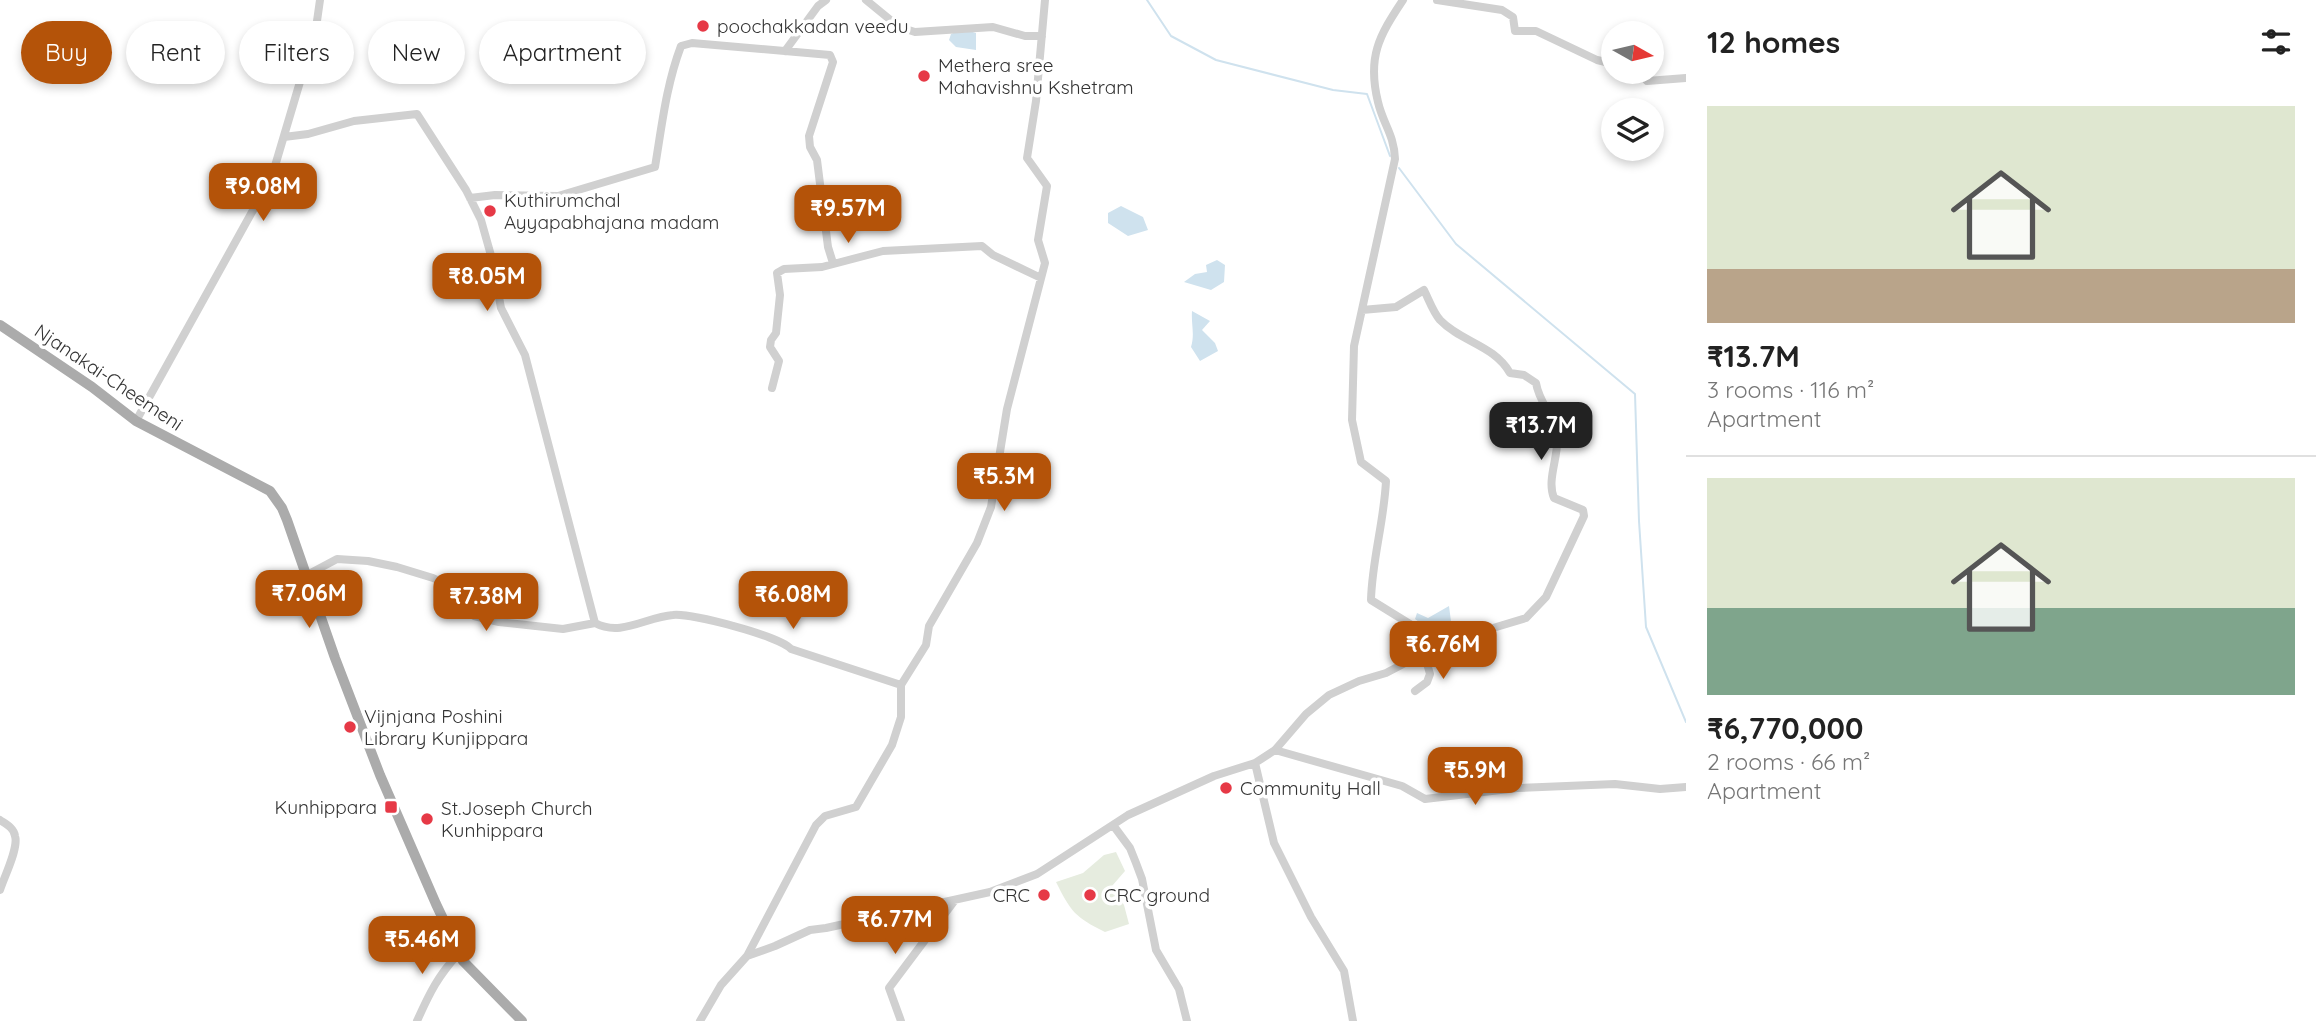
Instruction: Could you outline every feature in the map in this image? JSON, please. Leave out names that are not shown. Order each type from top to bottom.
[{"type":"main road","name":"Njanakai-Cheemeni","points":[[0,325],[136,421],[270,491],[282,508],[380,775],[459,953],[471,971],[522,1021]]},
{"type":"street","points":[[136,421],[272,176],[316,29],[320,0]]},
{"type":"street","points":[[785,51],[818,6],[826,0]]},
{"type":"street","points":[[866,0],[899,27],[915,32],[993,27],[1025,36],[1042,36]]},
{"type":"street","points":[[700,1021],[721,985],[747,956],[816,825],[825,816],[856,807],[886,759],[901,717],[901,685],[926,645],[929,626],[977,542],[991,507],[1007,409],[1045,263],[1038,240],[1048,186],[1027,158],[1036,101],[1045,0]]},
{"type":"street","points":[[1403,0],[1374,50],[1378,103],[1395,143],[1395,159],[1354,346],[1352,419],[1361,462],[1387,481],[1380,540],[1371,577],[1371,600],[1426,634],[1430,674],[1422,687],[1415,691]]},
{"type":"street","points":[[1437,0],[1502,10],[1513,17],[1516,31],[1536,31],[1601,61]]},
{"type":"street","points":[[470,198],[495,195],[558,196],[655,167],[662,114],[681,46],[692,44],[830,55],[833,62],[808,136],[817,160],[828,247],[833,263]]},
{"type":"street","points":[[1664,80],[1686,78]]},
{"type":"street","points":[[284,137],[309,134],[354,121],[417,114],[481,220],[504,317],[525,355],[595,623]]},
{"type":"street","points":[[772,388],[779,361],[770,346],[776,333],[780,295],[777,273],[783,268],[822,267],[883,251],[982,246],[993,255],[1041,278]]},
{"type":"street","points":[[747,956],[810,930],[990,892],[1037,874],[1128,815],[1180,791],[1255,763],[1275,750],[1306,714],[1329,695],[1359,681],[1386,673],[1426,649],[1478,637],[1493,628],[1526,618],[1546,597],[1584,516],[1583,510],[1555,498],[1551,490],[1557,460],[1557,434],[1551,416],[1539,397],[1536,383],[1524,375],[1510,373],[1504,362],[1485,347],[1440,320],[1424,290],[1396,307],[1362,310]]},
{"type":"street","points":[[307,575],[337,559],[368,561],[433,578],[454,588],[474,616],[499,622],[563,629],[595,623],[615,629],[674,614],[758,632],[787,644],[791,649],[901,685]]},
{"type":"street","points":[[1275,750],[1402,786],[1425,799],[1517,788],[1615,784],[1660,789],[1686,787]]},
{"type":"street","points":[[1255,763],[1274,843],[1311,917],[1344,971],[1353,1021]]},
{"type":"street","points":[[0,820],[10,827],[16,836],[15,850],[0,890]]},
{"type":"street","points":[[1113,825],[1130,848],[1136,863],[1142,879],[1156,950],[1179,989],[1187,1021]]},
{"type":"street","points":[[901,1021],[889,988],[955,900]]},
{"type":"street","points":[[417,1021],[435,982],[459,953]]},
{"type":"shaded area","name":"CRC ground","points":[[1116,852],[1125,871],[1112,886],[1124,905],[1129,924],[1105,932],[1075,913],[1056,882],[1083,873],[1104,855]]},
{"type":"water","points":[[963,29],[976,33],[976,50],[956,47],[949,40],[951,34]]},
{"type":"water","points":[[1121,206],[1143,217],[1148,230],[1128,236],[1108,223],[1108,213]]},
{"type":"water","points":[[1217,260],[1225,265],[1224,282],[1211,290],[1184,282],[1195,274],[1207,272],[1206,265]]},
{"type":"water","points":[[1192,311],[1210,321],[1202,330],[1215,343],[1218,351],[1200,361],[1191,347]]},
{"type":"water","points":[[1449,606],[1452,629],[1449,634],[1437,635],[1415,619],[1417,613],[1428,618]]},
{"type":"waterway","points":[[1147,0],[1171,36],[1216,60],[1333,90],[1367,94],[1390,156]]},
{"type":"waterway","points":[[1399,168],[1456,244],[1635,394],[1646,627],[1686,722]]},
{"type":"place","name":"poochakkadan veedu","points":[[703,26]]},
{"type":"place","name":"Methera sree Mahavishnu Kshetram","points":[[924,76]]},
{"type":"place","name":"Kuthirumchal Ayyapabhajana madam","points":[[490,211]]},
{"type":"place","name":"Vijnjana Poshini Library Kunjippara","points":[[350,727]]},
{"type":"place","name":"Community Hall","points":[[1226,788]]},
{"type":"place","name":"Kunhippara","points":[[391,807]]},
{"type":"place","name":"St.Joseph Church Kunhippara","points":[[427,819]]},
{"type":"place","name":"CRC","points":[[1044,895]]},
{"type":"place","name":"CRC ground","points":[[1090,895]]}]
